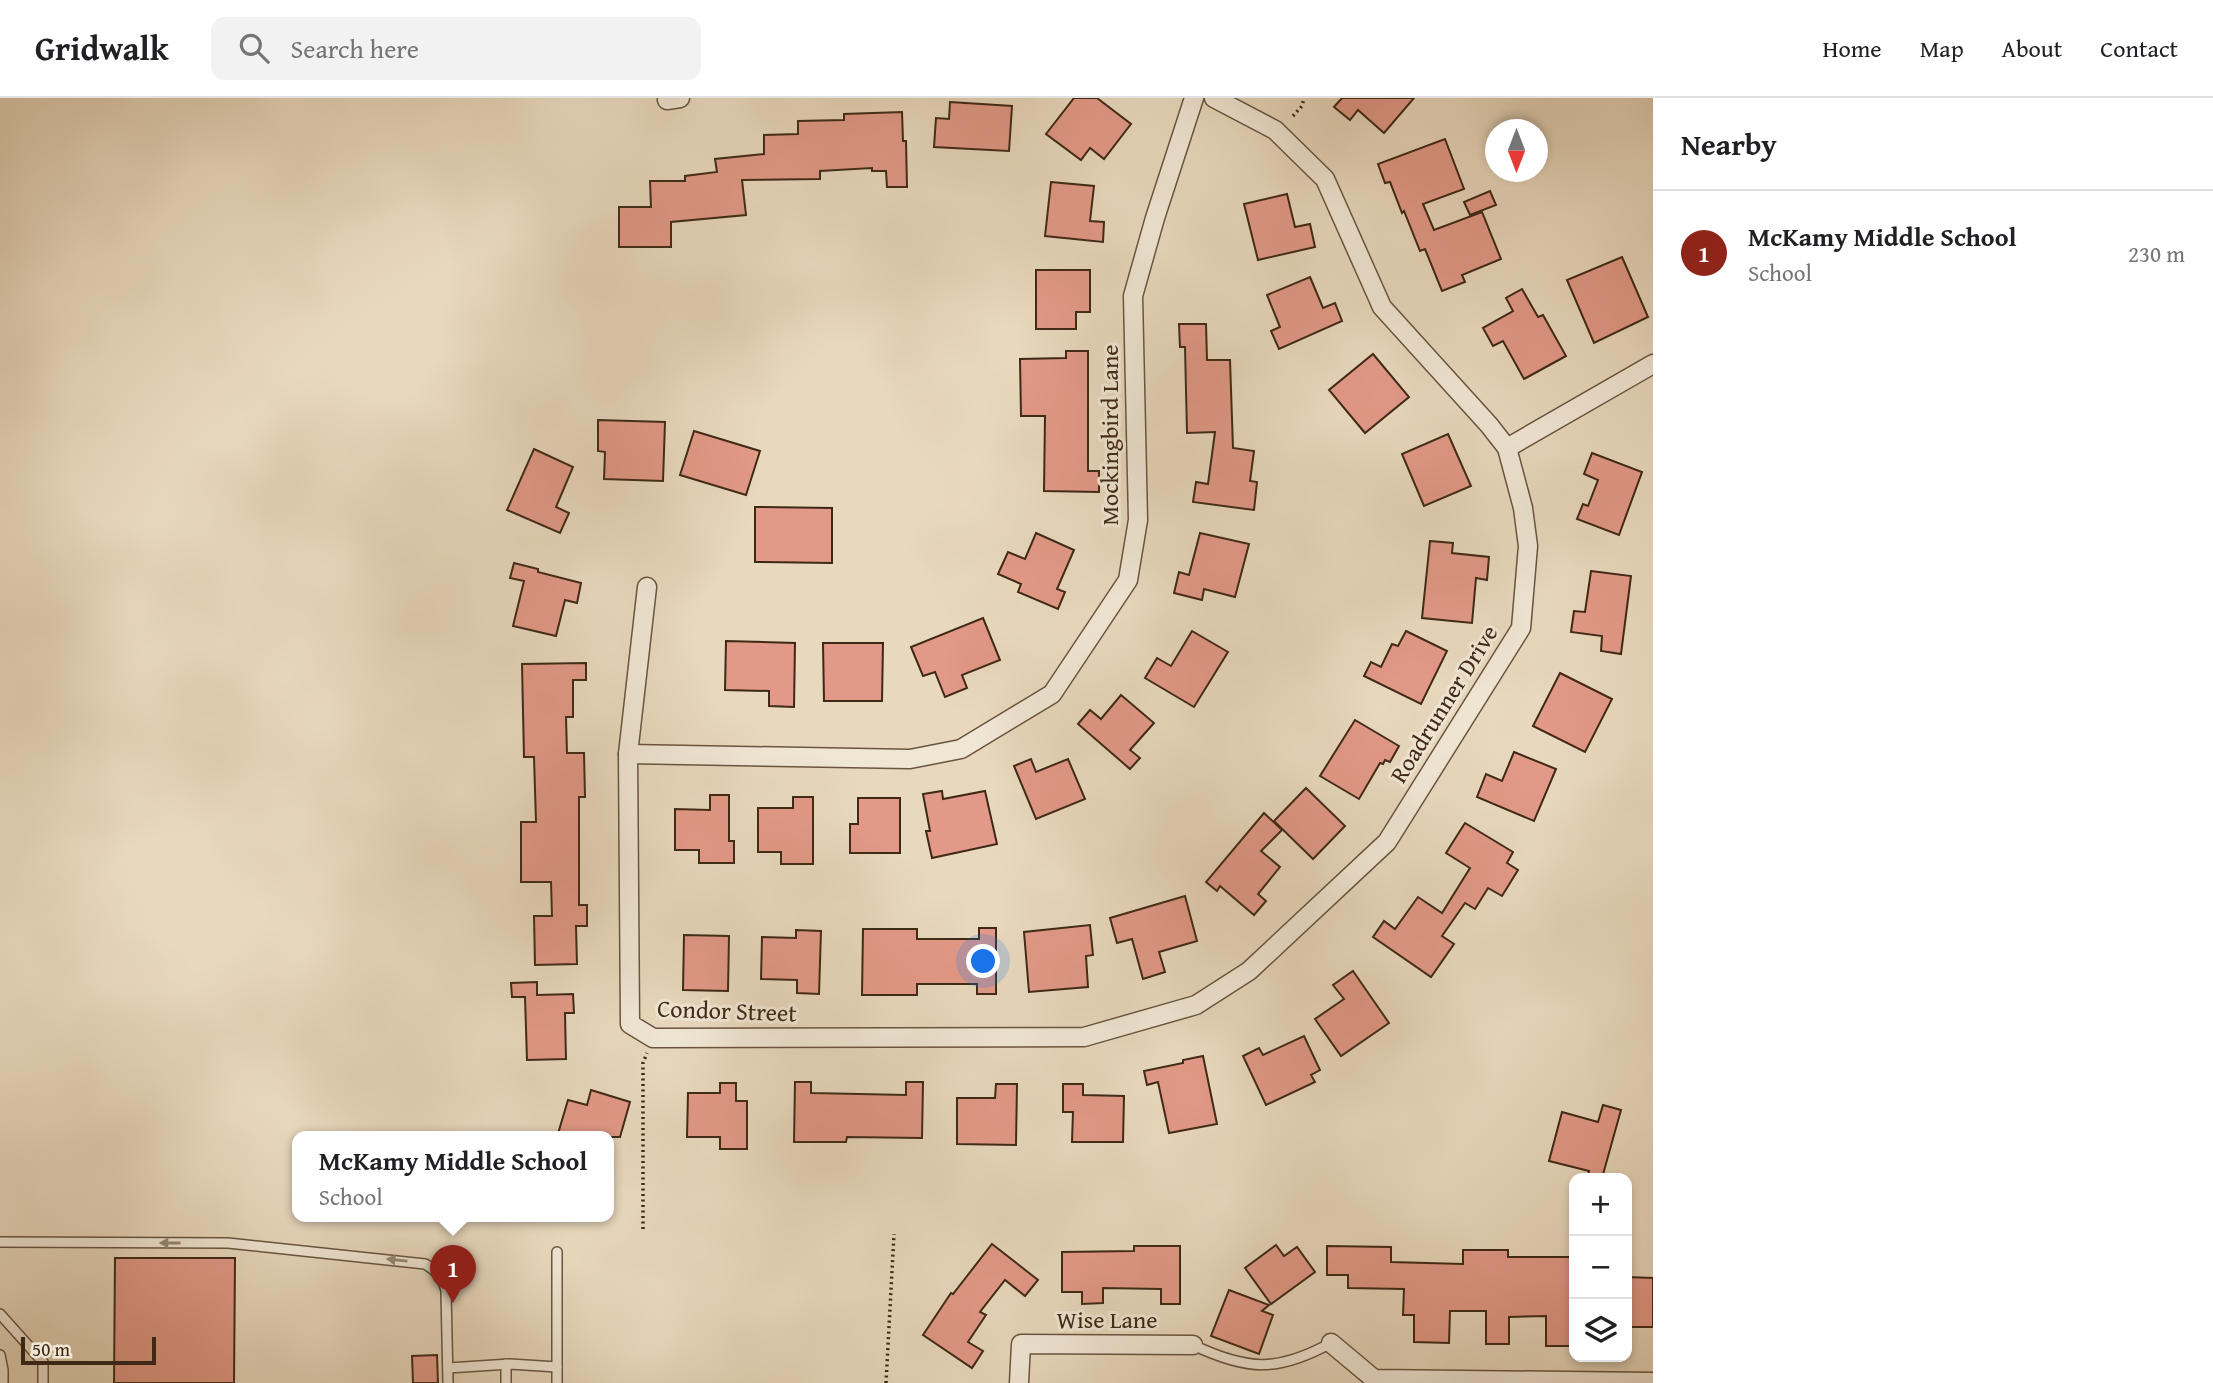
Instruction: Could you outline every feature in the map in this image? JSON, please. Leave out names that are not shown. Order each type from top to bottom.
[{"type":"street","name":"Mockingbird Lane","points":[[628,754],[910,760],[961,749],[1052,694],[1128,580],[1138,520],[1133,296],[1154,218],[1194,98]]},
{"type":"street","name":"Roadrunner Drive","points":[[1214,98],[1275,130],[1325,178],[1382,307],[1507,448],[1523,508],[1528,546],[1521,628],[1387,842],[1249,971]]},
{"type":"street","points":[[1507,448],[1653,364]]},
{"type":"street","name":"Condor Street","points":[[647,587],[628,754],[630,1024],[653,1038],[1084,1037],[1195,1005],[1249,971]]},
{"type":"street","points":[[1331,1343],[1374,1379],[1653,1382]]},
{"type":"street","name":"Wise Lane","points":[[1019,1383],[1021,1344],[1193,1345]]},
{"type":"lane","points":[[0,1242],[228,1243],[425,1264],[439,1274],[446,1291],[448,1383]]},
{"type":"lane","points":[[556,1252],[557,1383]]},
{"type":"lane","points":[[0,1314],[43,1362],[43,1383]]},
{"type":"lane","points":[[1193,1345],[1229,1360],[1253,1365],[1281,1364],[1307,1356],[1331,1343]]},
{"type":"lane","points":[[0,1355],[4,1383]]},
{"type":"lane","points":[[448,1368],[506,1364],[557,1367]]},
{"type":"lane","points":[[506,1364],[506,1383]]},
{"type":"path","points":[[1293,116],[1302,106],[1304,98]]},
{"type":"path","points":[[643,1229],[643,1063],[653,1038]]},
{"type":"path","points":[[886,1383],[894,1234]]},
{"type":"building","points":[[1074,98],[1097,98],[1131,124],[1104,159],[1090,148],[1081,160],[1046,134]]},
{"type":"building","points":[[1342,98],[1414,98],[1384,133],[1358,110],[1350,120],[1334,107]]},
{"type":"building","points":[[950,102],[1012,106],[1009,151],[934,147],[936,118],[949,119]]},
{"type":"building","points":[[902,112],[907,187],[887,187],[886,171],[872,171],[872,168],[820,171],[820,179],[742,180],[746,215],[671,222],[671,247],[619,247],[619,207],[651,207],[650,181],[685,181],[685,176],[717,172],[715,159],[764,154],[764,135],[798,134],[798,121],[844,120],[844,114]]},
{"type":"building","points":[[1445,139],[1464,189],[1423,204],[1434,230],[1482,212],[1501,259],[1462,275],[1465,282],[1442,291],[1425,249],[1420,251],[1390,182],[1385,183],[1378,164]]},
{"type":"building","points":[[1051,182],[1094,186],[1090,221],[1104,222],[1103,242],[1045,236]]},
{"type":"building","points":[[1490,191],[1496,205],[1470,215],[1464,202]]},
{"type":"building","points":[[1287,194],[1295,227],[1310,224],[1315,247],[1258,260],[1244,204]]},
{"type":"building","points":[[1622,257],[1648,317],[1594,343],[1567,280]]},
{"type":"building","points":[[1036,270],[1090,270],[1090,312],[1076,312],[1076,329],[1036,329]]},
{"type":"building","points":[[1310,277],[1323,308],[1335,303],[1342,321],[1279,349],[1271,331],[1280,327],[1267,295]]},
{"type":"building","points":[[1522,289],[1538,317],[1543,315],[1566,356],[1524,379],[1503,341],[1493,346],[1483,328],[1513,311],[1506,298]]},
{"type":"building","points":[[1179,324],[1206,324],[1207,360],[1230,360],[1233,448],[1254,451],[1250,481],[1257,482],[1254,510],[1193,502],[1196,482],[1208,484],[1215,432],[1187,433],[1185,347],[1180,347]]},
{"type":"building","points":[[1066,351],[1088,351],[1088,471],[1099,471],[1099,492],[1044,491],[1045,416],[1021,416],[1020,359],[1066,358]]},
{"type":"building","points":[[1373,354],[1409,397],[1365,433],[1329,390]]},
{"type":"building","points":[[598,420],[665,422],[663,481],[604,479],[605,452],[598,451]]},
{"type":"building","points":[[694,431],[760,451],[746,495],[680,475]]},
{"type":"building","points":[[1448,434],[1471,486],[1424,506],[1402,454]]},
{"type":"building","points":[[534,449],[573,467],[556,507],[569,513],[560,533],[507,510]]},
{"type":"building","points":[[1592,453],[1642,472],[1619,535],[1577,519],[1583,504],[1588,506],[1598,480],[1584,474]]},
{"type":"building","points":[[755,507],[832,508],[832,563],[755,562]]},
{"type":"building","points":[[1036,533],[1074,550],[1057,589],[1065,592],[1058,609],[1018,592],[1021,584],[998,574],[1008,552],[1025,559]]},
{"type":"building","points":[[1200,533],[1249,544],[1235,597],[1204,589],[1202,600],[1174,593],[1179,572],[1189,575]]},
{"type":"building","points":[[1430,541],[1453,543],[1452,553],[1489,557],[1487,580],[1476,578],[1472,623],[1422,618]]},
{"type":"building","points":[[514,563],[581,583],[577,603],[565,600],[556,636],[513,626],[524,581],[510,578]]},
{"type":"building","points":[[1591,571],[1631,576],[1621,654],[1601,651],[1602,636],[1571,632],[1574,611],[1585,612]]},
{"type":"building","points":[[983,618],[1000,660],[962,675],[967,688],[945,697],[935,672],[923,676],[911,647]]},
{"type":"building","points":[[1192,631],[1228,652],[1194,707],[1145,678],[1157,658],[1171,666]]},
{"type":"building","points":[[1406,631],[1447,651],[1421,704],[1364,676],[1371,662],[1381,667],[1392,644],[1398,646]]},
{"type":"building","points":[[726,641],[795,643],[794,707],[769,706],[769,691],[725,690]]},
{"type":"building","points":[[823,643],[883,643],[882,701],[824,701]]},
{"type":"building","points":[[586,663],[586,680],[573,680],[573,717],[566,717],[567,753],[584,753],[585,797],[579,797],[579,905],[587,905],[587,926],[576,926],[577,964],[535,965],[534,916],[552,916],[551,882],[521,882],[521,822],[536,822],[534,757],[524,757],[522,664]]},
{"type":"building","points":[[1560,673],[1612,699],[1585,752],[1533,726]]},
{"type":"building","points":[[1121,695],[1154,723],[1130,750],[1140,758],[1130,769],[1078,724],[1090,710],[1101,719]]},
{"type":"building","points":[[1355,720],[1399,746],[1390,762],[1385,760],[1383,764],[1380,763],[1359,799],[1320,776]]},
{"type":"building","points":[[1514,752],[1556,769],[1534,821],[1477,797],[1486,774],[1502,781]]},
{"type":"building","points":[[1031,759],[1036,772],[1068,759],[1085,799],[1036,819],[1014,766]]},
{"type":"building","points":[[1306,788],[1345,826],[1313,859],[1274,821]]},
{"type":"building","points":[[942,791],[943,799],[985,791],[997,844],[932,858],[926,831],[930,831],[923,794]]},
{"type":"building","points":[[710,795],[729,795],[729,841],[734,841],[734,863],[699,863],[699,850],[675,850],[675,809],[710,810]]},
{"type":"building","points":[[793,797],[813,797],[813,864],[781,864],[781,852],[758,852],[758,808],[793,808]]},
{"type":"building","points":[[858,798],[900,798],[900,853],[850,853],[850,824],[858,824]]},
{"type":"building","points":[[1264,813],[1282,830],[1261,851],[1280,867],[1258,894],[1266,901],[1254,915],[1220,886],[1217,891],[1206,882]]},
{"type":"building","points":[[1465,823],[1513,852],[1507,863],[1518,870],[1502,896],[1488,888],[1475,909],[1465,903],[1442,936],[1454,944],[1431,977],[1373,937],[1384,921],[1395,929],[1418,897],[1442,913],[1470,868],[1446,853]]},
{"type":"building","points":[[1185,896],[1197,941],[1159,952],[1165,972],[1143,979],[1132,939],[1117,943],[1110,918]]},
{"type":"building","points":[[1090,925],[1093,955],[1086,956],[1088,987],[1029,992],[1024,932]]},
{"type":"building","points":[[979,928],[996,928],[996,994],[977,994],[977,984],[917,984],[917,995],[862,995],[863,929],[917,929],[917,939],[979,939]]},
{"type":"building","points":[[796,930],[821,931],[819,994],[797,993],[797,980],[761,979],[762,937],[796,938]]},
{"type":"building","points":[[684,935],[729,936],[728,991],[683,990]]},
{"type":"building","points":[[1353,971],[1389,1023],[1341,1056],[1315,1019],[1344,999],[1333,985]]},
{"type":"building","points":[[537,982],[537,995],[573,994],[574,1013],[565,1013],[566,1059],[527,1060],[525,997],[512,997],[511,983]]},
{"type":"building","points":[[1304,1036],[1320,1070],[1311,1075],[1315,1082],[1266,1105],[1243,1056],[1259,1048],[1263,1055]]},
{"type":"building","points":[[1203,1056],[1217,1124],[1169,1133],[1158,1082],[1147,1085],[1144,1071]]},
{"type":"building","points":[[795,1082],[811,1082],[811,1093],[906,1095],[906,1082],[923,1082],[922,1138],[847,1137],[846,1142],[794,1142]]},
{"type":"building","points":[[720,1083],[736,1083],[736,1101],[747,1101],[747,1149],[720,1149],[720,1137],[687,1137],[688,1093],[720,1093]]},
{"type":"building","points":[[996,1084],[1017,1084],[1016,1145],[957,1144],[957,1098],[995,1098]]},
{"type":"building","points":[[1063,1084],[1083,1084],[1083,1095],[1124,1096],[1123,1142],[1072,1142],[1073,1112],[1063,1112]]},
{"type":"building","points":[[591,1090],[630,1102],[620,1137],[614,1137],[614,1131],[559,1131],[568,1100],[587,1105]]},
{"type":"building","points":[[1603,1105],[1621,1110],[1603,1173],[1588,1173],[1549,1161],[1562,1112],[1598,1122]]},
{"type":"building","points":[[992,1244],[1038,1280],[1025,1296],[1005,1280],[980,1312],[986,1315],[968,1342],[983,1351],[972,1368],[923,1335],[951,1293],[953,1294]]},
{"type":"building","points":[[1276,1245],[1284,1256],[1297,1247],[1315,1272],[1271,1304],[1245,1268]]},
{"type":"building","points":[[1134,1246],[1180,1246],[1180,1304],[1161,1304],[1161,1289],[1103,1288],[1103,1303],[1082,1304],[1082,1292],[1062,1292],[1062,1252],[1134,1251]]},
{"type":"building","points":[[1327,1246],[1391,1247],[1391,1262],[1463,1264],[1463,1250],[1508,1250],[1508,1257],[1569,1257],[1569,1346],[1546,1346],[1546,1316],[1509,1317],[1509,1344],[1486,1344],[1486,1311],[1450,1311],[1449,1343],[1414,1342],[1414,1315],[1403,1315],[1404,1289],[1348,1288],[1348,1275],[1327,1275]]},
{"type":"building","points":[[115,1258],[235,1258],[234,1383],[114,1383]]},
{"type":"building","points":[[1632,1277],[1653,1278],[1653,1327],[1632,1327]]},
{"type":"building","points":[[1229,1290],[1269,1305],[1262,1311],[1273,1315],[1259,1354],[1211,1336]]},
{"type":"building","points":[[437,1355],[438,1383],[413,1383],[412,1356]]},
{"type":"place","name":"McKamy Middle School","points":[[453,1303]]}]
